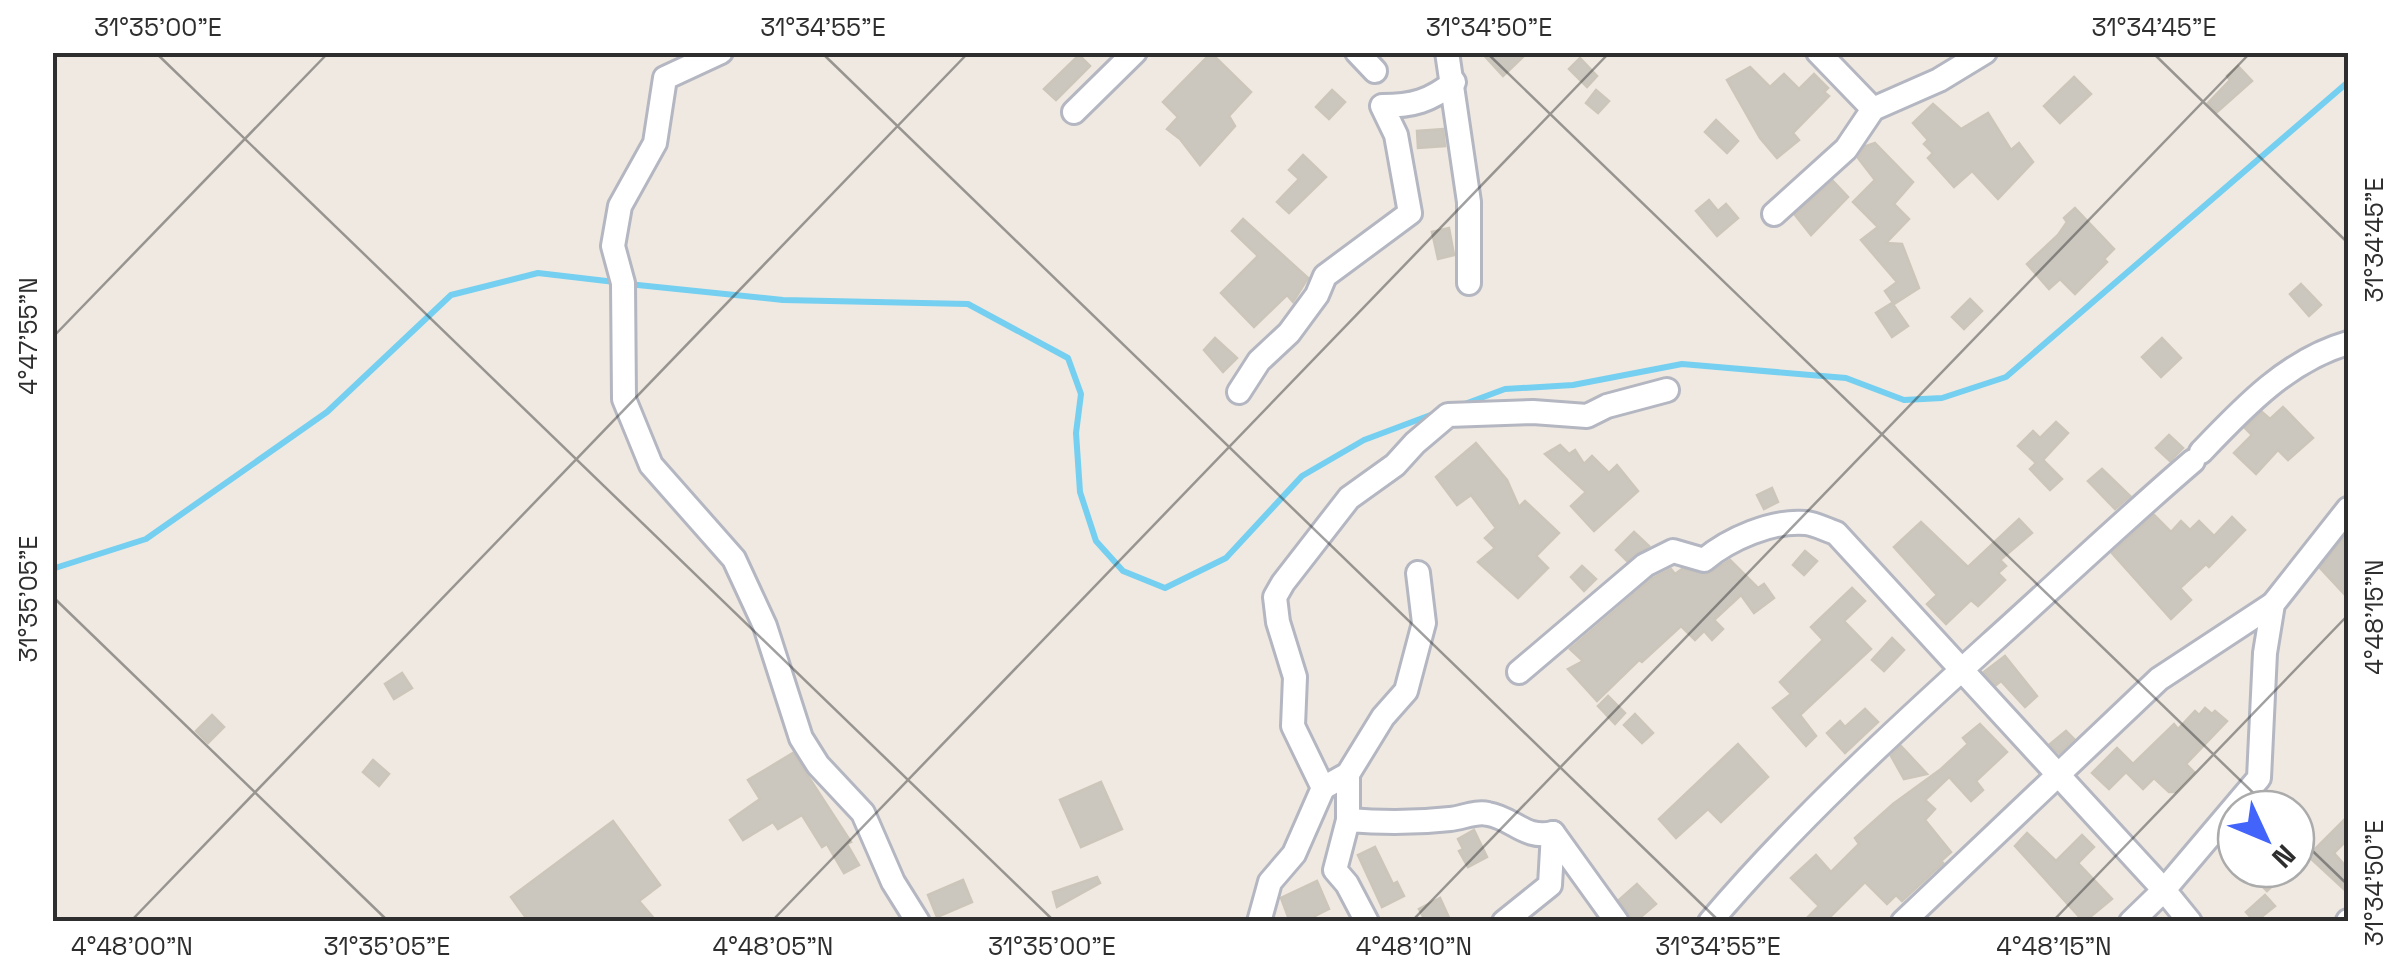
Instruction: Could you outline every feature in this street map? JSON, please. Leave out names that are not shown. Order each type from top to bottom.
[{"type":"street","points":[[721,52],[665,78],[655,143],[620,206],[612,246],[622,283],[624,399],[651,465],[734,559],[764,626],[801,738],[818,765],[863,813],[894,882],[918,922]]},
{"type":"street","points":[[1074,112],[1135,52]]},
{"type":"street","points":[[1357,52],[1375,71]]},
{"type":"street","points":[[1447,52],[1469,202],[1469,283]]},
{"type":"street","points":[[1818,52],[1874,109]]},
{"type":"street","points":[[1774,214],[1846,149],[1874,109],[1938,80],[1985,52]]},
{"type":"street","points":[[1239,392],[1259,361],[1289,333],[1317,295],[1325,276],[1410,213],[1396,135],[1382,106],[1410,106],[1433,98],[1454,82]]},
{"type":"street","points":[[1710,922],[1741,885],[1857,769],[2243,409],[2301,363],[2348,344]]},
{"type":"street","points":[[1323,788],[1293,726],[1295,677],[1278,622],[1276,597],[1283,582],[1349,498],[1396,465],[1448,415],[1534,412],[1587,416],[1607,406],[1667,390]]},
{"type":"street","points":[[1903,922],[2159,678],[2272,604],[2348,509]]},
{"type":"street","points":[[1518,672],[1645,565],[1673,551],[1704,560],[1723,544],[1784,524],[1809,523],[1836,533],[2190,922]]},
{"type":"street","points":[[1259,922],[1270,882],[1294,854],[1323,788],[1348,774],[1383,717],[1406,691],[1424,623],[1418,573]]},
{"type":"street","points":[[2131,922],[2164,890],[2259,778],[2265,653],[2272,604]]},
{"type":"street","points":[[1348,774],[1348,820],[1335,870],[1347,884],[1366,922]]},
{"type":"street","points":[[1348,820],[1394,823],[1484,812],[1524,832],[1541,836],[1553,833]]},
{"type":"street","points":[[1504,922],[1550,886],[1553,833]]},
{"type":"street","points":[[1553,833],[1617,922]]},
{"type":"building","points":[[1481,52],[1528,52],[1503,76]]},
{"type":"building","points":[[1211,53],[1251,92],[1229,116],[1235,126],[1200,165],[1167,129],[1178,117],[1163,102]]},
{"type":"building","points":[[1079,55],[1090,66],[1056,100],[1044,89]]},
{"type":"building","points":[[1580,58],[1597,76],[1587,87],[1569,69]]},
{"type":"building","points":[[2238,66],[2252,81],[2217,112],[2208,103]]},
{"type":"building","points":[[1750,67],[1770,87],[1784,74],[1799,89],[1814,74],[1828,88],[1824,92],[1829,96],[1793,133],[1799,140],[1777,158],[1760,138],[1727,80]]},
{"type":"building","points":[[2074,77],[2091,94],[2060,123],[2044,106]]},
{"type":"building","points":[[1332,90],[1345,102],[1329,119],[1316,107]]},
{"type":"building","points":[[1596,90],[1609,101],[1598,113],[1586,103]]},
{"type":"building","points":[[1933,104],[1961,129],[1988,113],[2011,150],[2019,143],[2033,162],[1998,199],[1972,171],[1954,187],[1928,158],[1933,153],[1924,144],[1928,140],[1913,123]]},
{"type":"building","points":[[1716,120],[1738,141],[1727,153],[1705,132]]},
{"type":"building","points":[[1443,129],[1445,146],[1418,148],[1417,131]]},
{"type":"building","points":[[1875,143],[1913,182],[1894,204],[1909,219],[1886,243],[1902,244],[1919,288],[1894,304],[1885,291],[1897,282],[1861,240],[1878,227],[1853,202],[1875,180],[1858,158],[1866,146]]},
{"type":"building","points":[[1303,155],[1326,177],[1289,213],[1277,202],[1299,179],[1289,170]]},
{"type":"building","points":[[1833,181],[1848,197],[1811,235],[1795,215]]},
{"type":"building","points":[[1709,200],[1718,211],[1726,204],[1738,218],[1717,236],[1696,211]]},
{"type":"building","points":[[2075,208],[2114,249],[2104,259],[2107,262],[2075,294],[2060,279],[2049,289],[2027,264],[2058,235],[2067,222],[2064,218]]},
{"type":"building","points":[[1243,219],[1308,278],[1293,302],[1287,295],[1254,327],[1221,293],[1258,256],[1232,231]]},
{"type":"building","points":[[1449,228],[1454,255],[1438,259],[1432,232]]},
{"type":"building","points":[[2301,284],[2321,305],[2309,316],[2290,294]]},
{"type":"building","points":[[1970,299],[1982,311],[1964,329],[1952,317]]},
{"type":"building","points":[[1892,303],[1908,326],[1892,337],[1876,313]]},
{"type":"building","points":[[1215,338],[1237,358],[1223,372],[1204,350]]},
{"type":"building","points":[[2162,338],[2181,358],[2161,377],[2142,357]]},
{"type":"building","points":[[2283,407],[2313,438],[2288,460],[2278,450],[2256,474],[2234,453],[2252,435],[2245,428],[2262,412],[2270,419]]},
{"type":"building","points":[[2056,422],[2068,433],[2043,460],[2062,479],[2050,490],[2030,469],[2036,463],[2018,446],[2033,431],[2040,438]]},
{"type":"building","points":[[2169,435],[2183,448],[2170,461],[2156,448]]},
{"type":"building","points":[[1476,443],[1507,480],[1519,507],[1525,501],[1559,533],[1536,556],[1548,568],[1518,598],[1478,562],[1495,548],[1485,538],[1496,528],[1471,495],[1457,505],[1436,477]]},
{"type":"building","points":[[1560,445],[1569,454],[1575,450],[1584,464],[1592,456],[1609,473],[1617,465],[1638,491],[1594,531],[1571,506],[1586,492],[1545,454]]},
{"type":"building","points":[[2102,469],[2130,496],[2115,509],[2088,481]]},
{"type":"building","points":[[1772,488],[1778,502],[1764,509],[1757,495]]},
{"type":"building","points":[[2154,515],[2171,532],[2181,521],[2190,530],[2199,521],[2214,536],[2232,517],[2245,530],[2209,567],[2206,564],[2180,588],[2191,600],[2171,619],[2112,553]]},
{"type":"building","points":[[2019,519],[2032,533],[2000,560],[2006,566],[1998,573],[2005,580],[1978,606],[1971,600],[1946,624],[1927,604],[1937,595],[1894,547],[1921,522],[1968,567]]},
{"type":"building","points":[[1634,532],[1649,546],[1627,561],[1616,550]]},
{"type":"building","points":[[2348,533],[2348,598],[2320,568]]},
{"type":"building","points":[[1805,551],[1817,561],[1804,575],[1793,565]]},
{"type":"building","points":[[1730,560],[1758,588],[1764,584],[1774,598],[1754,613],[1741,595],[1714,620],[1723,629],[1712,640],[1704,631],[1695,640],[1681,626],[1597,701],[1568,669],[1583,661],[1570,649],[1653,578],[1671,569],[1675,574],[1682,569],[1708,574]]},
{"type":"building","points":[[1582,566],[1596,579],[1584,591],[1571,577]]},
{"type":"building","points":[[1852,588],[1865,601],[1844,621],[1871,649],[1800,715],[1816,736],[1806,746],[1773,708],[1791,694],[1780,682],[1823,640],[1811,627]]},
{"type":"building","points":[[1892,638],[1904,650],[1884,671],[1872,660]]},
{"type":"building","points":[[2005,656],[2037,696],[2025,707],[2001,681],[1996,685],[1984,672]]},
{"type":"building","points":[[402,673],[412,688],[394,699],[385,684]]},
{"type":"building","points":[[1608,696],[1625,713],[1615,724],[1598,706]]},
{"type":"building","points":[[2205,708],[2227,721],[2186,764],[2194,772],[2175,792],[2169,792],[2154,778],[2143,789],[2126,772],[2109,789],[2092,773],[2117,748],[2133,764],[2174,724],[2178,729],[2195,711],[2199,715]]},
{"type":"building","points":[[1865,709],[1878,722],[1845,753],[1827,733],[1840,721],[1845,727]]},
{"type":"building","points":[[1635,714],[1653,733],[1642,743],[1624,725]]},
{"type":"building","points":[[212,715],[224,727],[208,743],[196,731]]},
{"type":"building","points":[[1980,724],[2007,752],[1976,781],[1983,790],[1971,801],[1949,777],[1925,800],[1935,809],[1925,820],[1951,852],[1943,863],[1902,901],[1896,895],[1887,904],[1865,882],[1825,922],[1803,922],[1819,906],[1791,878],[1816,855],[1831,872],[1859,844],[1855,838],[1941,769],[1968,744],[1963,738]]},
{"type":"building","points":[[2066,731],[2074,739],[2059,753],[2050,744]]},
{"type":"building","points":[[1738,744],[1768,777],[1721,822],[1708,809],[1676,838],[1659,819]]},
{"type":"building","points":[[1901,746],[1927,774],[1904,779],[1891,756]]},
{"type":"building","points":[[793,753],[851,842],[847,844],[859,865],[844,873],[827,844],[822,847],[802,815],[778,829],[773,822],[743,840],[730,820],[760,799],[748,780]]},
{"type":"building","points":[[373,760],[389,774],[379,786],[363,772]]},
{"type":"building","points":[[1101,782],[1122,829],[1081,847],[1060,800]]},
{"type":"building","points":[[2348,816],[2348,839],[2334,853],[2348,869],[2348,893],[2316,863],[2316,848]]},
{"type":"building","points":[[613,821],[660,885],[639,901],[657,922],[529,922],[511,897]]},
{"type":"building","points":[[1474,830],[1487,857],[1468,867],[1459,851],[1463,849],[1458,839]]},
{"type":"building","points":[[2027,833],[2056,861],[2082,835],[2094,847],[2078,863],[2112,899],[2084,922],[2015,846]]},
{"type":"building","points":[[1375,847],[1393,884],[1397,882],[1404,896],[1382,907],[1358,855]]},
{"type":"building","points":[[1097,877],[1100,883],[1057,907],[1053,892]]},
{"type":"building","points":[[963,880],[972,902],[937,917],[928,895]]},
{"type":"building","points":[[1317,881],[1329,909],[1315,916],[1317,922],[1290,922],[1281,898]]},
{"type":"building","points":[[1637,884],[1656,904],[1635,922],[1619,900]]},
{"type":"building","points":[[2265,895],[2275,906],[2255,922],[2246,912]]},
{"type":"building","points":[[1440,898],[1451,922],[1426,922],[1419,909]]},
{"type":"waterway","points":[[1462,405],[1505,389],[1573,385],[1682,364],[1846,378],[1904,400],[1942,398],[2006,377],[2348,82]]},
{"type":"waterway","points":[[52,569],[146,539],[327,412],[451,295],[538,273],[615,282]]},
{"type":"waterway","points":[[628,284],[783,300],[968,304],[1068,358],[1081,394],[1076,433],[1080,492],[1096,541],[1123,571],[1165,588],[1226,558],[1302,476],[1364,440],[1436,413]]}]
